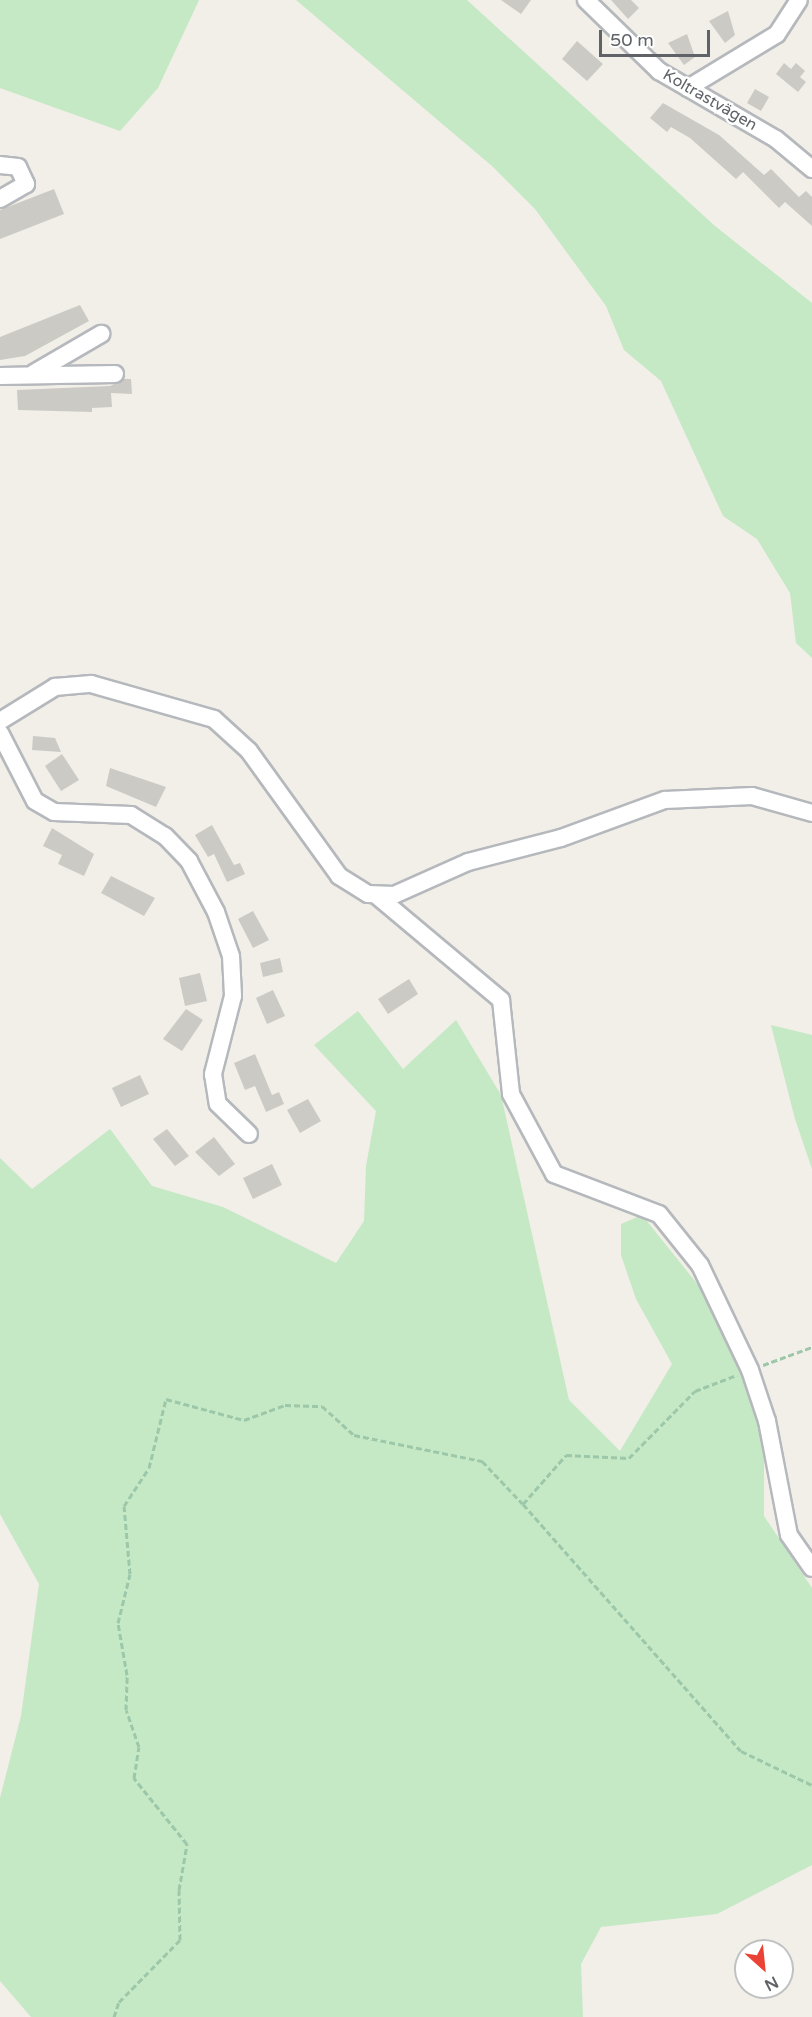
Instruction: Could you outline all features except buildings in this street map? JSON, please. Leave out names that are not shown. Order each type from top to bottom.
[{"type":"street","name":"Koltrastvägen","points":[[586,0],[642,57],[688,88],[776,139],[812,169]]},
{"type":"street","points":[[688,88],[777,34],[799,0]]},
{"type":"street","points":[[0,165],[18,167],[26,184],[0,199]]},
{"type":"street","points":[[34,373],[100,334]]},
{"type":"street","points":[[0,376],[34,373],[115,374]]},
{"type":"street","points":[[0,721],[55,687],[91,684],[214,719],[249,751],[339,876],[359,891],[376,895],[394,895],[468,862],[561,838],[664,800],[752,796],[812,813]]},
{"type":"street","points":[[0,733],[35,801],[54,812],[131,815],[165,836],[189,861],[216,912],[231,956],[233,996],[213,1074],[218,1104],[249,1134]]},
{"type":"street","points":[[376,895],[501,1000],[511,1094],[554,1174],[659,1214],[700,1265],[750,1370],[767,1421],[789,1535],[812,1568]]},
{"type":"path","points":[[523,1504],[566,1455],[628,1458],[695,1390],[812,1347]]},
{"type":"path","points":[[114,2017],[119,2002],[180,1940],[179,1890],[187,1844],[134,1778],[139,1747],[126,1710],[127,1675],[118,1623],[130,1574],[124,1506],[149,1468],[166,1398],[244,1420],[285,1405],[322,1406],[354,1435],[482,1461],[523,1504],[741,1751],[812,1785]]},
{"type":"green space","points":[[0,0],[199,0],[158,88],[120,131],[0,88]]},
{"type":"green space","points":[[296,0],[467,0],[715,226],[812,303],[812,658],[796,643],[790,593],[757,539],[723,516],[661,381],[624,350],[606,306],[535,209],[492,166]]},
{"type":"green space","points":[[358,1011],[403,1069],[456,1020],[501,1095],[569,1400],[620,1451],[672,1364],[636,1299],[621,1255],[621,1224],[642,1215],[711,1301],[740,1357],[764,1445],[764,1516],[812,1588],[812,1865],[717,1914],[601,1927],[581,1964],[583,2017],[31,2017],[0,1981],[0,1798],[21,1716],[39,1584],[0,1514],[0,1158],[32,1189],[110,1129],[152,1186],[223,1207],[336,1263],[364,1221],[366,1166],[376,1111],[314,1045]]},
{"type":"green space","points":[[771,1025],[812,1035],[812,1169],[795,1119]]}]
